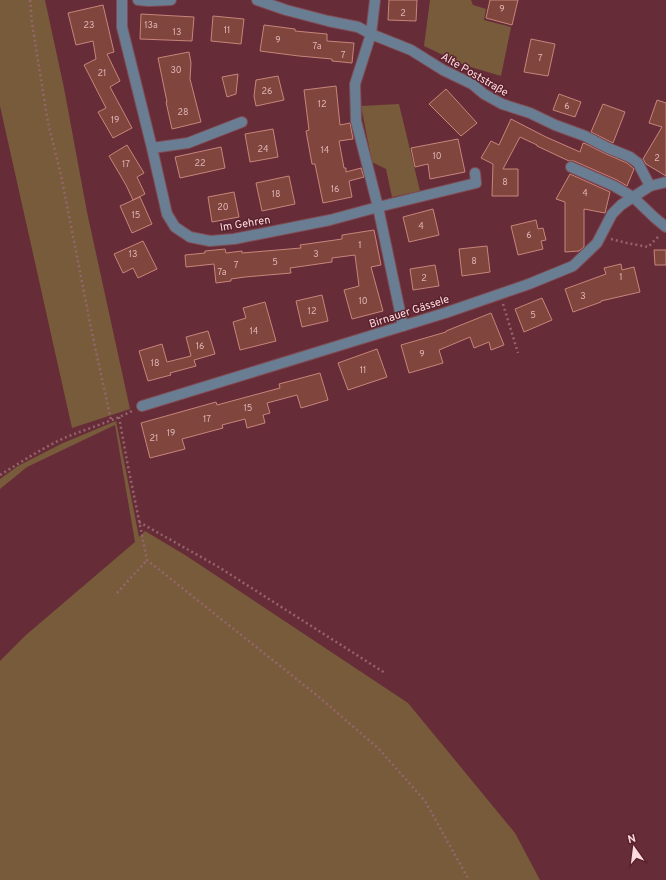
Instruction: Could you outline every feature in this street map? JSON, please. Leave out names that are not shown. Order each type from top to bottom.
[{"type":"street","name":"Im Gehren","points":[[122,0],[122,27],[167,214],[175,227],[190,237],[210,241],[234,239],[330,220],[476,183],[475,173]]},
{"type":"street","points":[[138,0],[170,0]]},
{"type":"street","name":"Alte Poststraße","points":[[257,0],[286,10],[358,27],[371,34],[411,50],[444,70],[472,84],[484,94],[502,104],[530,113],[630,157],[638,163],[650,186]]},
{"type":"street","points":[[375,0],[371,34],[355,84],[356,121],[378,207],[403,326]]},
{"type":"street","points":[[152,148],[188,143],[242,122]]},
{"type":"street","points":[[571,167],[614,186],[633,197],[666,227]]},
{"type":"street","points":[[650,186],[666,182]]},
{"type":"street","name":"Birnauer Gässele","points":[[142,406],[403,326],[529,284],[573,266],[597,243],[612,214],[621,205],[650,186]]},
{"type":"path","points":[[30,0],[32,23],[48,124],[61,175],[92,333],[111,420]]},
{"type":"path","points":[[601,236],[648,247],[656,240]]},
{"type":"path","points":[[500,294],[518,352]]},
{"type":"path","points":[[0,475],[32,454],[64,438],[119,417],[146,560],[318,697],[380,749],[425,801],[469,880]]},
{"type":"path","points":[[139,522],[217,566],[385,673]]},
{"type":"path","points":[[117,593],[146,560]]},
{"type":"shaded area","points":[[0,0],[45,0],[64,88],[87,212],[130,409],[72,428],[0,106]]},
{"type":"shaded area","points":[[430,0],[471,0],[473,5],[486,9],[484,20],[511,27],[501,76],[464,65],[424,46]]},
{"type":"shaded area","points":[[399,104],[420,191],[392,197],[386,169],[372,162],[361,106]]},
{"type":"shaded area","points":[[116,421],[139,537],[145,531],[185,555],[408,703],[515,833],[540,880],[0,880],[0,661],[26,635],[135,542],[115,425],[27,467],[0,489],[0,479],[18,466],[63,443]]},
{"type":"building","points":[[389,0],[417,0],[416,21],[388,20]]},
{"type":"building","points":[[490,0],[518,0],[512,25],[486,18]]},
{"type":"building","points":[[103,5],[114,52],[107,54],[120,81],[110,87],[132,128],[113,138],[98,112],[106,108],[84,65],[96,59],[93,41],[76,45],[68,13]]},
{"type":"building","points":[[141,14],[194,17],[192,41],[140,39]]},
{"type":"building","points":[[213,16],[244,19],[241,44],[211,41]]},
{"type":"building","points":[[264,25],[295,29],[295,31],[327,34],[327,41],[354,43],[352,63],[332,61],[332,59],[260,51]]},
{"type":"building","points":[[531,39],[555,44],[548,76],[524,72]]},
{"type":"building","points":[[189,52],[191,63],[190,79],[201,122],[172,129],[158,58]]},
{"type":"building","points":[[238,74],[236,94],[227,97],[222,77]]},
{"type":"building","points":[[278,76],[284,100],[256,106],[254,96],[256,80]]},
{"type":"building","points":[[336,86],[340,125],[350,123],[353,139],[339,141],[344,168],[346,168],[346,172],[361,168],[364,177],[349,181],[352,197],[323,203],[315,164],[312,164],[306,131],[309,130],[304,90]]},
{"type":"building","points":[[446,89],[477,123],[461,136],[429,104]]},
{"type":"building","points":[[559,94],[581,102],[575,117],[553,110]]},
{"type":"building","points":[[657,100],[666,103],[666,176],[646,164],[643,159],[662,127],[649,123]]},
{"type":"building","points":[[603,104],[625,112],[613,143],[591,132]]},
{"type":"building","points":[[511,119],[580,152],[583,143],[627,163],[634,169],[627,186],[574,161],[569,161],[520,137],[503,169],[518,169],[518,196],[492,196],[493,164],[481,158],[491,141],[499,145]]},
{"type":"building","points":[[273,129],[278,157],[250,162],[245,134]]},
{"type":"building","points":[[458,139],[465,172],[430,179],[428,164],[415,167],[411,148]]},
{"type":"building","points":[[127,145],[144,173],[137,177],[145,194],[133,200],[109,156]]},
{"type":"building","points":[[221,147],[225,168],[180,178],[175,157]]},
{"type":"building","points":[[570,174],[610,192],[605,213],[584,209],[584,247],[579,251],[565,252],[565,202],[556,199]]},
{"type":"building","points":[[289,176],[295,204],[262,211],[256,183]]},
{"type":"building","points":[[234,192],[239,217],[212,222],[208,197]]},
{"type":"building","points":[[140,197],[152,224],[132,233],[120,206]]},
{"type":"building","points":[[433,209],[439,235],[409,242],[403,217]]},
{"type":"building","points":[[536,220],[538,229],[543,228],[546,240],[541,241],[543,249],[518,255],[511,226]]},
{"type":"building","points":[[374,230],[381,265],[371,267],[383,311],[352,319],[344,290],[359,286],[355,255],[332,258],[332,262],[290,268],[291,273],[245,277],[216,283],[214,264],[186,267],[185,255],[205,253],[205,251],[225,249],[226,253],[242,251],[242,253],[301,248],[300,245],[342,239],[342,235]]},
{"type":"building","points":[[143,241],[157,269],[138,278],[133,268],[123,273],[114,254]]},
{"type":"building","points":[[487,246],[490,272],[462,276],[459,249]]},
{"type":"building","points":[[654,250],[666,250],[666,265],[655,265]]},
{"type":"building","points":[[621,264],[622,270],[634,267],[640,292],[601,301],[573,312],[565,289],[606,274],[604,268]]},
{"type":"building","points":[[435,265],[439,286],[413,290],[410,269]]},
{"type":"building","points":[[322,295],[328,321],[302,327],[296,301]]},
{"type":"building","points":[[542,298],[552,320],[524,332],[515,309]]},
{"type":"building","points":[[265,302],[276,341],[240,350],[233,322],[246,318],[243,308]]},
{"type":"building","points":[[491,313],[504,345],[491,350],[489,342],[474,348],[470,337],[439,350],[443,363],[409,373],[401,345],[446,332]]},
{"type":"building","points":[[208,331],[215,354],[194,360],[196,366],[148,381],[139,351],[162,344],[167,362],[191,356],[186,337]]},
{"type":"building","points":[[377,349],[387,377],[348,390],[338,363]]},
{"type":"building","points":[[320,373],[328,400],[301,408],[297,395],[267,403],[270,413],[263,415],[265,423],[247,428],[245,419],[222,425],[223,428],[182,439],[185,449],[150,458],[141,423],[216,402],[217,405],[280,388],[279,384]]}]
